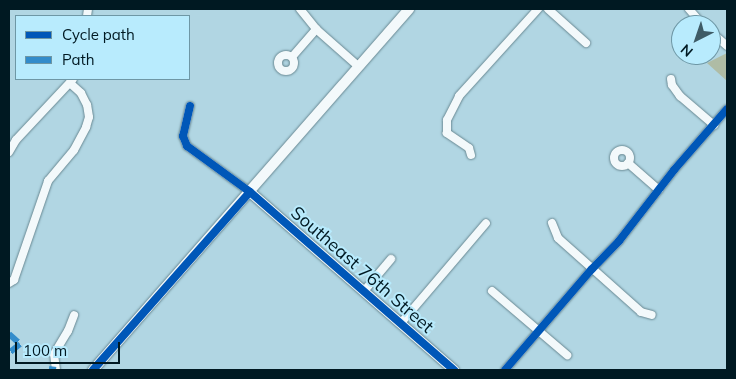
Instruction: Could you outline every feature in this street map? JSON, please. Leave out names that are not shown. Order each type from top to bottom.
[{"type":"street","points":[[300,9],[316,29],[358,66]]},
{"type":"street","points":[[93,370],[408,9]]},
{"type":"street","points":[[472,155],[469,148],[450,136],[446,130],[447,120],[459,96],[538,9]]},
{"type":"street","points":[[548,9],[586,43]]},
{"type":"street","points":[[292,57],[316,29]]},
{"type":"street","points":[[671,79],[672,85],[680,96],[714,125]]},
{"type":"street","points":[[9,152],[12,142],[71,81],[88,105],[89,117],[86,127],[74,150],[48,181],[14,280],[9,283]]},
{"type":"street","points":[[190,106],[183,136],[187,146],[250,192]]},
{"type":"street","points":[[505,370],[592,268],[619,241],[727,109]]},
{"type":"street","points":[[628,163],[659,190]]},
{"type":"street","name":"Southeast 76th Street","points":[[250,192],[400,323],[448,368]]},
{"type":"street","points":[[400,323],[486,223]]},
{"type":"street","points":[[552,224],[558,238],[641,312],[652,315]]},
{"type":"street","points":[[364,292],[391,259]]},
{"type":"street","points":[[492,291],[567,356]]},
{"type":"street","points":[[56,370],[54,354],[68,331],[74,315]]},
{"type":"green space","points":[[727,53],[727,81],[709,65],[721,65],[721,56]]},
{"type":"marked path","points":[[9,334],[20,344],[9,353]]},
{"type":"marked path","points":[[49,369],[56,370]]},
{"type":"cycle path","points":[[190,106],[183,136],[187,146],[250,192],[454,370]]},
{"type":"cycle path","points":[[505,370],[592,269],[619,241],[674,170],[727,109]]},
{"type":"cycle path","points":[[93,370],[250,192]]}]
